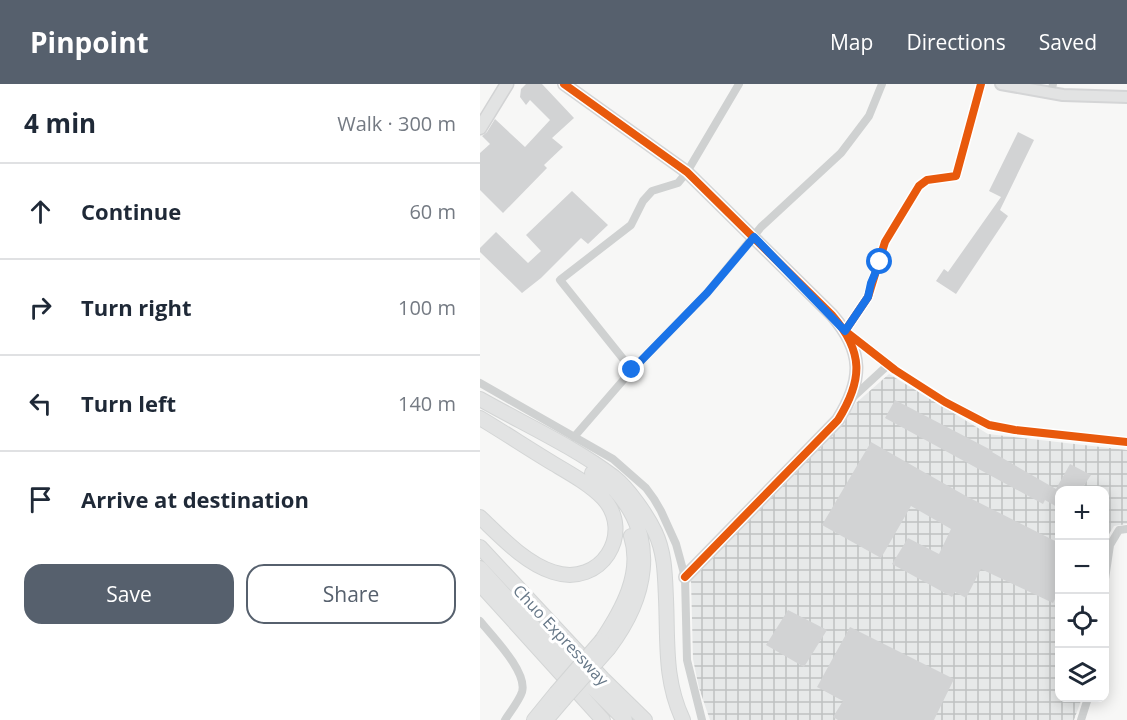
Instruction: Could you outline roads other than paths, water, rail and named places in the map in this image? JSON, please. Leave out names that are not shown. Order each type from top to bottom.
[{"type":"highway","points":[[480,399],[571,457],[615,490],[632,516],[641,538],[645,561],[641,586],[630,613],[559,697],[534,720]]},
{"type":"highway","points":[[480,399],[568,448],[616,478],[642,509],[655,532],[664,561],[668,675],[673,696],[683,720]]},
{"type":"highway","points":[[480,417],[584,473],[610,494],[623,514],[633,542],[632,579],[605,644]]},
{"type":"highway","points":[[480,417],[586,484],[604,499],[611,513],[615,531],[611,552],[598,565],[586,573],[569,575],[553,572],[535,564],[480,517]]},
{"type":"highway","name":"Chuo Expressway","points":[[480,547],[603,680],[645,720]]},
{"type":"highway","name":"Chuo Expressway","points":[[480,568],[556,651],[625,720]]},
{"type":"highway","points":[[480,585],[603,720]]},
{"type":"highway","points":[[546,720],[559,697]]},
{"type":"main road","points":[[480,128],[507,84]]},
{"type":"street","points":[[564,84],[687,172],[845,331],[888,365],[945,402],[989,425],[1127,442]]},
{"type":"street","points":[[632,370],[560,280],[631,225],[643,201],[652,191],[678,183],[687,172],[739,84]]},
{"type":"street","points":[[574,437],[632,370],[707,293],[761,227],[841,153],[869,116],[882,84]]},
{"type":"street","points":[[845,331],[868,297],[885,242],[919,186],[927,180],[956,176],[981,84]]},
{"type":"street","points":[[1001,84],[1127,97]]},
{"type":"street","points":[[685,577],[838,420],[851,399],[857,380],[855,354],[845,331]]},
{"type":"street","points":[[851,399],[888,365]]},
{"type":"street","points":[[480,383],[613,459],[646,488],[662,511],[685,577],[687,660],[702,720]]},
{"type":"street","points":[[1109,552],[1110,545],[1119,531],[1127,529]]},
{"type":"street","points":[[480,621],[513,662],[521,677],[522,691],[505,720]]},
{"type":"street","points":[[1081,720],[1087,702]]}]
